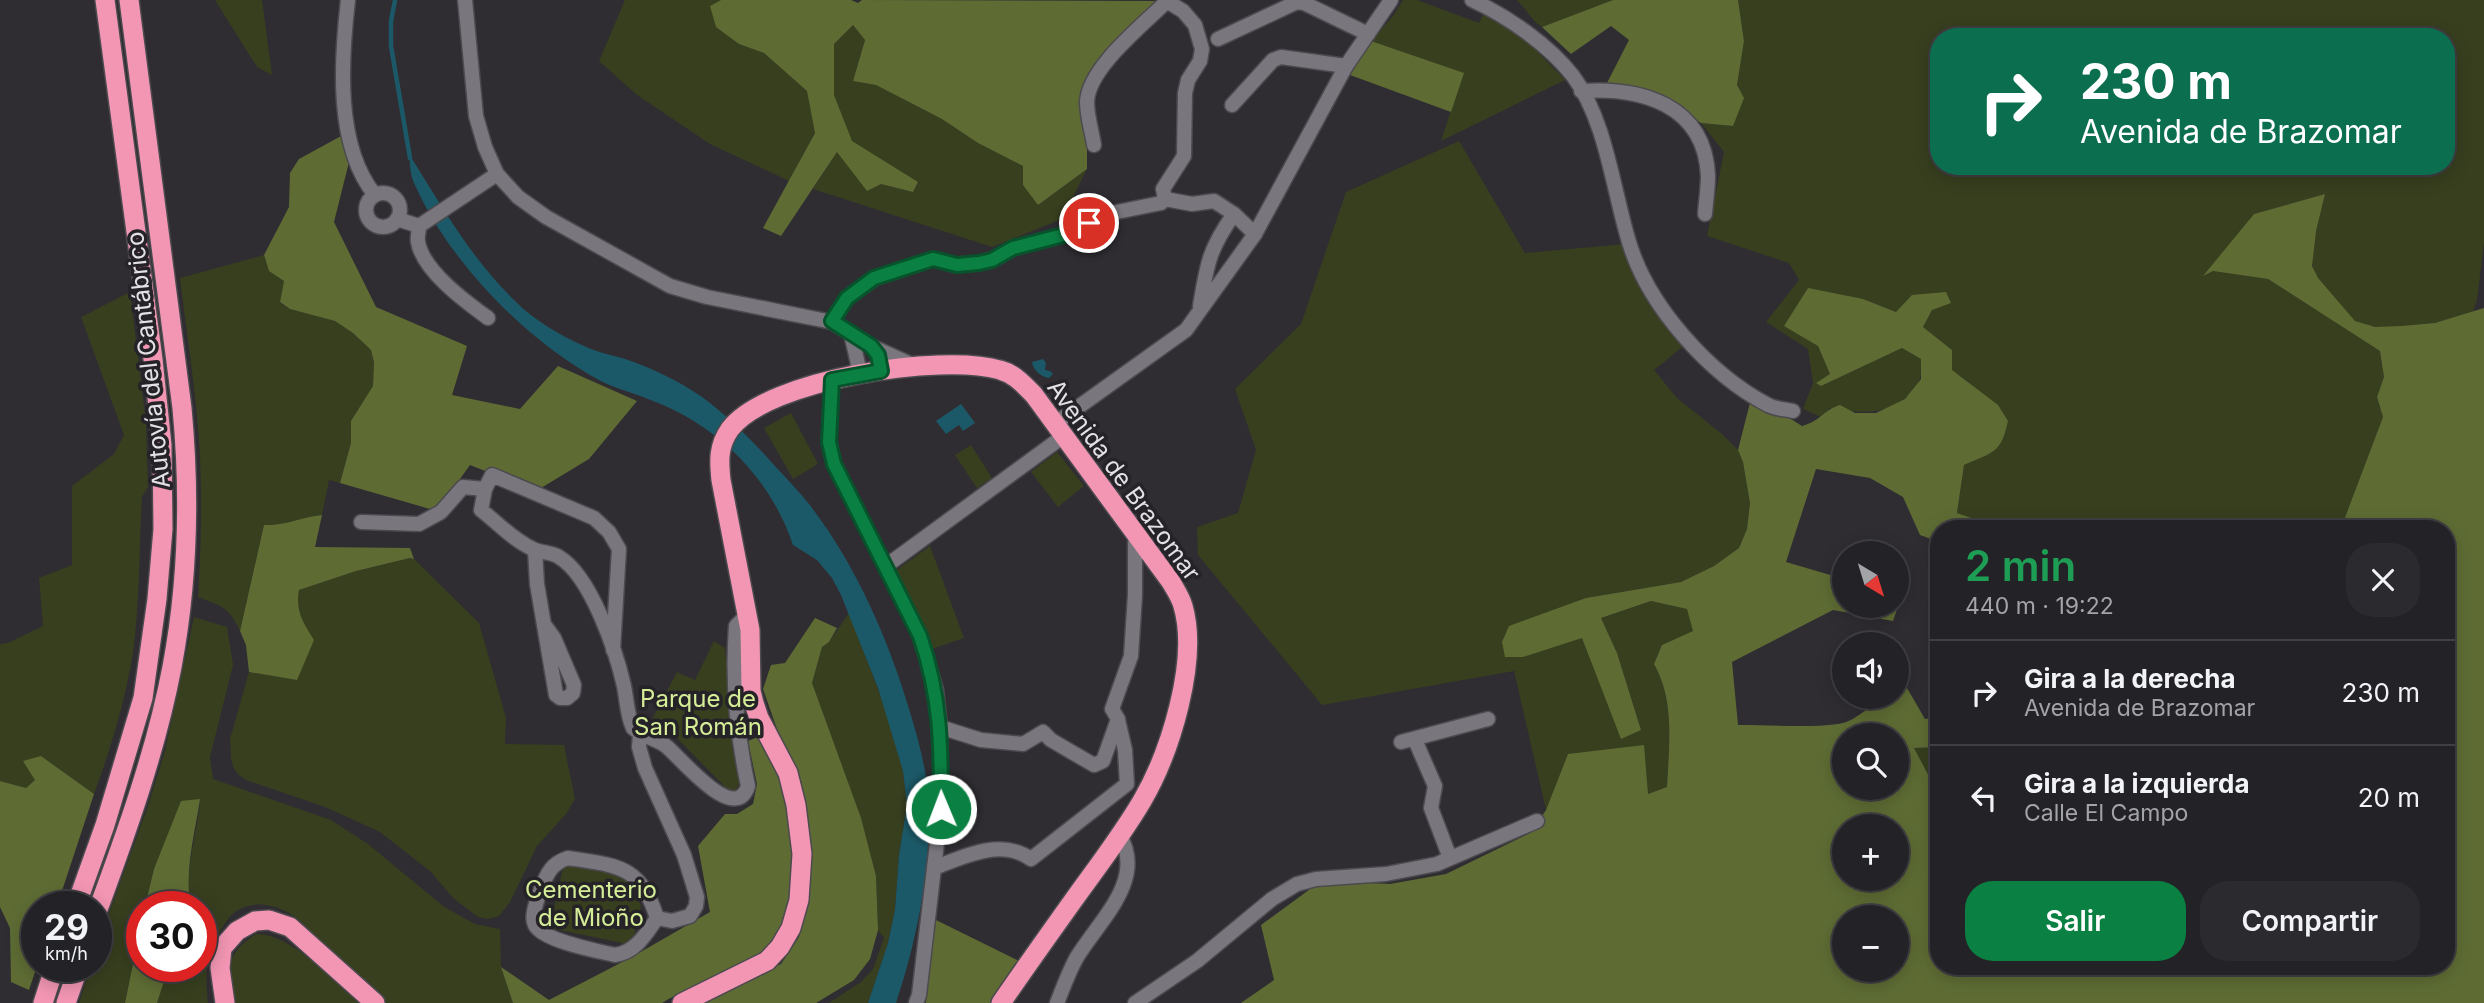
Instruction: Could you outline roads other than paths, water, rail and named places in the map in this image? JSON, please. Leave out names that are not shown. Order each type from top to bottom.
[{"type":"highway","name":"Autovía del Cantábrico","points":[[81,891],[105,825],[143,698],[157,599],[163,529],[162,445],[153,359],[106,0]]},
{"type":"highway","name":"Autovía del Cantábrico","points":[[105,891],[124,839],[164,704],[179,624],[185,559],[187,458],[182,408],[129,0]]},
{"type":"highway","name":"Avenida de Brazomar","points":[[747,615],[718,458],[730,430],[753,410],[777,398],[832,380],[917,367],[972,366],[1003,371],[1018,379],[1061,429],[1171,582],[1183,604],[1188,636],[1186,669],[1178,707],[1160,762],[1143,798],[1120,836],[1001,1003]]},
{"type":"highway","points":[[682,1003],[767,961],[780,947],[791,928],[799,900],[802,854],[796,805],[788,773],[754,703],[747,615]]},
{"type":"highway","points":[[225,1003],[220,968],[222,948],[237,931],[255,921],[269,920],[290,927],[375,1003]]},
{"type":"highway","points":[[43,1003],[50,982]]},
{"type":"highway","points":[[66,1003],[73,982]]},
{"type":"street","points":[[348,0],[343,95],[354,157],[366,184],[375,195]]},
{"type":"street","points":[[465,0],[476,116],[497,174],[518,197],[546,217],[670,286],[707,297],[832,321],[871,346],[917,367]]},
{"type":"street","points":[[886,566],[1186,330],[1255,234],[1346,66],[1391,0]]},
{"type":"street","points":[[1472,0],[1502,14],[1553,56],[1573,77],[1595,120],[1630,244],[1658,301],[1702,358],[1769,406],[1793,411]]},
{"type":"street","points":[[832,321],[847,298],[874,278],[933,259],[957,265],[992,260],[1013,248],[1071,233],[1107,214],[1161,204],[1165,199],[1163,189],[1184,156],[1185,93],[1188,80],[1200,61],[1202,50],[1195,25],[1183,11],[1166,1],[1108,61],[1093,81],[1087,102],[1094,145]]},
{"type":"street","points":[[1218,39],[1297,2],[1368,34]]},
{"type":"street","points":[[1232,105],[1273,60],[1281,57],[1346,66]]},
{"type":"street","points":[[1581,91],[1610,89],[1648,96],[1674,107],[1692,128],[1702,146],[1708,174],[1705,214]]},
{"type":"street","points":[[488,318],[468,304],[434,272],[422,254],[412,223],[400,211],[396,200],[387,194],[375,195],[366,207],[370,222],[379,227],[412,223],[497,174]]},
{"type":"street","points":[[1165,199],[1192,204],[1214,201],[1234,214],[1255,234]]},
{"type":"street","points":[[1199,310],[1207,263],[1216,240],[1234,214]]},
{"type":"street","points":[[850,334],[858,364],[855,375]]},
{"type":"street","points":[[871,346],[878,355],[881,371]]},
{"type":"street","points":[[832,380],[829,442],[834,464],[920,636],[936,690],[940,727],[941,809],[916,1003]]},
{"type":"street","points":[[613,650],[619,549],[609,533],[594,518],[492,475],[485,489],[481,510],[519,542],[559,556],[576,574],[604,622],[633,728],[640,735],[665,745],[718,793],[733,800],[745,794],[748,786],[738,717],[735,639],[736,626],[747,615]]},
{"type":"street","points":[[361,522],[419,524],[441,512],[463,487],[485,489]]},
{"type":"street","points":[[934,868],[989,848],[1023,853],[1031,859],[1127,784],[1125,750],[1118,719],[1112,709],[1130,656],[1135,595],[1135,543],[1140,539]]},
{"type":"street","points":[[536,550],[537,584],[545,627]]},
{"type":"street","points":[[940,727],[981,740],[1023,744],[1044,732],[1051,740],[1094,765],[1103,761],[1118,719]]},
{"type":"street","points":[[1450,858],[1431,808],[1435,786],[1408,741],[1488,719]]},
{"type":"street","points":[[640,735],[639,747],[645,768],[684,855],[697,897],[696,906],[690,916],[672,921],[657,918]]},
{"type":"street","points":[[1135,1003],[1197,961],[1272,899],[1297,884],[1316,879],[1386,874],[1437,864],[1537,821]]},
{"type":"street","points":[[1057,1003],[1075,960],[1123,888],[1129,874],[1127,848],[1120,836]]},
{"type":"street","points":[[568,858],[621,867],[633,874],[652,900],[657,918],[634,947],[624,954],[615,955],[548,936],[534,923],[534,913],[545,877],[558,862],[568,858]]},
{"type":"water","points":[[409,154],[471,250],[523,309],[566,337],[594,350],[655,371],[712,404],[748,437],[809,504],[842,552],[869,603],[892,657],[917,735],[927,783],[929,832],[925,882],[916,931],[896,1003],[868,1003],[888,943],[895,910],[899,855],[907,805],[903,771],[878,688],[832,578],[817,560],[793,545],[771,498],[740,458],[720,440],[677,412],[605,383],[571,364],[517,321],[492,296],[447,242],[429,213],[413,181]]},
{"type":"water","points":[[1043,359],[1046,363],[1045,370],[1053,374],[1049,378],[1038,373],[1032,362]]},
{"type":"water","points":[[961,404],[975,423],[963,431],[959,425],[946,434],[936,421]]},
{"type":"waterway","points":[[395,0],[391,21],[391,46],[410,158]]},
{"type":"park label","name":"Parque de San Román","points":[[698,712]]},
{"type":"park label","name":"Cementerio de Mioño","points":[[591,903]]}]
